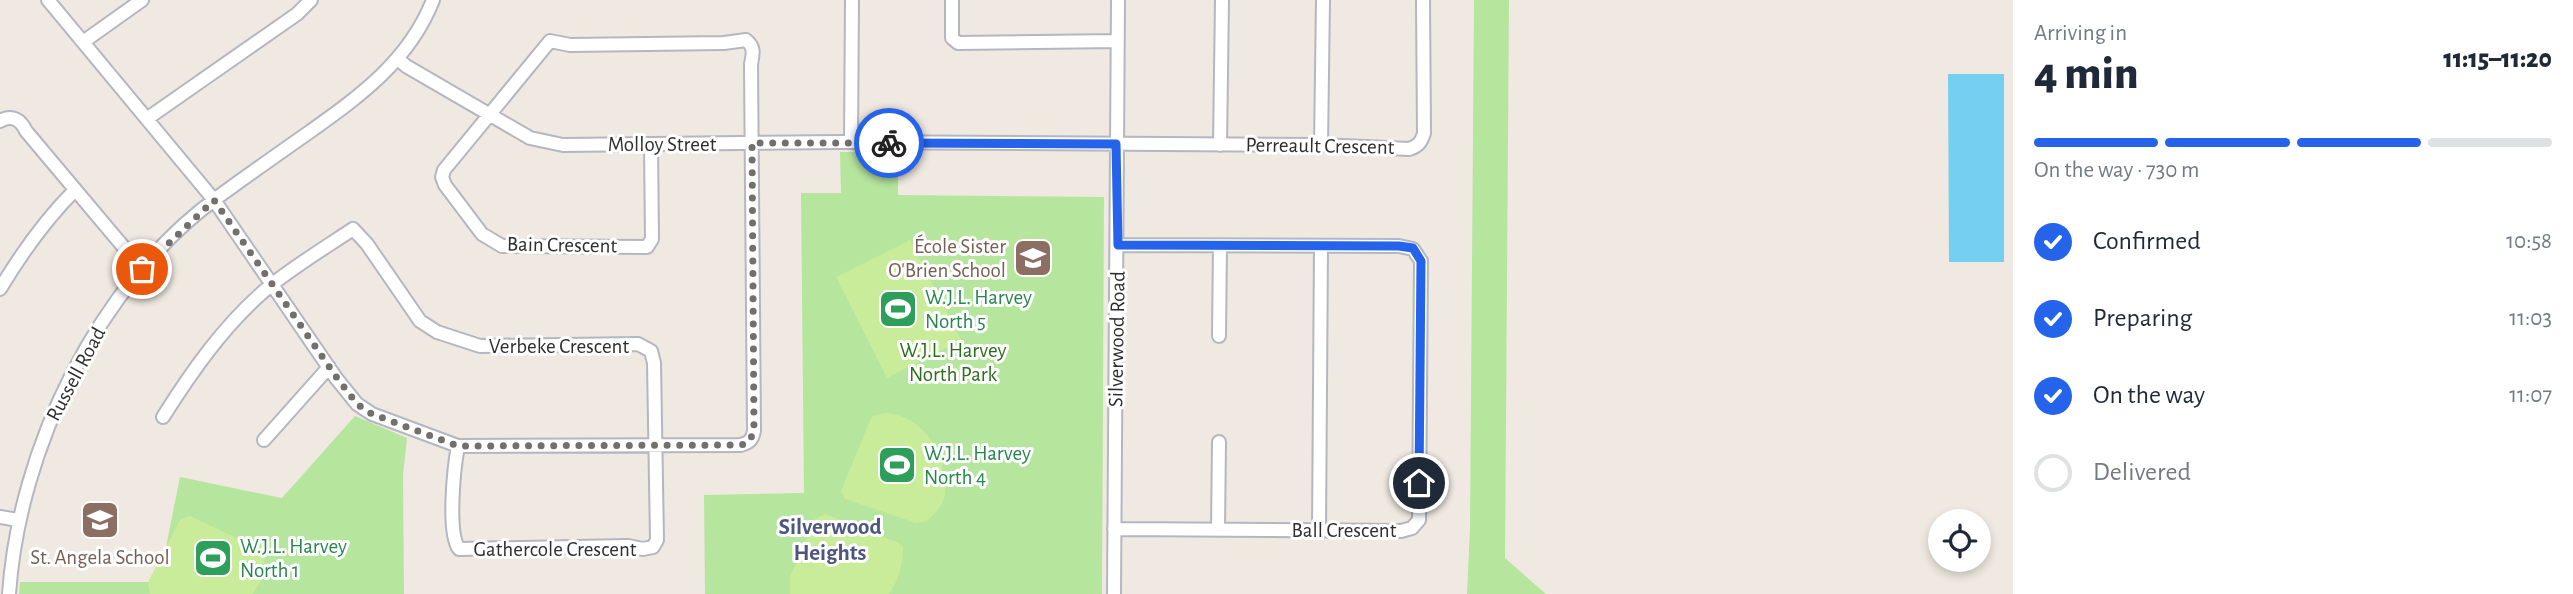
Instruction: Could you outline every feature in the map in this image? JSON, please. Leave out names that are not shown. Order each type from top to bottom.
[{"type":"street","points":[[48,0],[214,200],[350,396],[363,409],[385,420],[458,446],[741,445],[749,442],[754,431],[751,64],[754,52],[751,44],[746,40],[724,43],[570,45],[550,41],[490,115]]},
{"type":"street","points":[[83,42],[142,0]]},
{"type":"street","points":[[148,118],[296,14],[311,0]]},
{"type":"street","name":"Russell Road","points":[[9,594],[18,520],[35,458],[56,406],[80,358],[142,269],[214,200],[357,99],[398,59],[417,34],[433,0]]},
{"type":"street","points":[[851,142],[852,0]]},
{"type":"street","points":[[952,0],[952,38],[958,43],[1117,41]]},
{"type":"street","name":"Silverwood Road","points":[[1114,594],[1118,0]]},
{"type":"street","points":[[1220,145],[1222,0]]},
{"type":"street","points":[[1321,145],[1323,0]]},
{"type":"street","name":"Perreault Crescent","points":[[1116,144],[1321,145],[1409,149],[1422,141],[1424,133],[1423,0]]},
{"type":"street","name":"Molloy Street","points":[[398,59],[530,138],[563,145],[851,142],[1116,144]]},
{"type":"street","name":"Bain Crescent","points":[[490,115],[444,170],[442,177],[482,234],[502,246],[647,247],[652,239],[651,144]]},
{"type":"street","points":[[0,121],[10,117],[18,119],[142,269]]},
{"type":"street","points":[[0,289],[35,237],[75,190]]},
{"type":"street","name":"Verbeke Crescent","points":[[272,285],[353,229],[367,244],[420,321],[437,332],[480,346],[638,344],[646,347],[653,356],[654,445]]},
{"type":"street","name":"Ball Crescent","points":[[1114,529],[1401,531],[1412,528],[1419,520],[1421,261],[1413,248],[1118,245]]},
{"type":"street","points":[[1219,336],[1220,246]]},
{"type":"street","points":[[1319,531],[1321,246]]},
{"type":"street","points":[[163,417],[217,339],[272,285]]},
{"type":"street","points":[[264,440],[329,366]]},
{"type":"street","points":[[1218,530],[1219,442]]},
{"type":"street","name":"Gathercole Crescent","points":[[458,446],[454,474],[452,536],[459,549],[466,550],[480,547],[653,547],[657,540],[654,445]]},
{"type":"street","points":[[0,517],[18,520]]},
{"type":"green space","points":[[1474,0],[1509,0],[1505,558],[1546,594],[1467,594],[1470,529]]},
{"type":"green space","name":"W.J.L. Harvey North Park","points":[[840,152],[898,152],[898,195],[1104,197],[1102,594],[705,594],[704,495],[804,493],[801,193],[841,193]]},
{"type":"green space","name":"W.J.L. Harvey North 5","points":[[910,240],[961,340],[887,378],[836,277]]},
{"type":"green space","name":"W.J.L. Harvey North 4","points":[[885,413],[908,419],[918,426],[933,443],[938,454],[944,477],[945,496],[939,508],[927,521],[916,523],[845,499],[841,491],[872,416]]},
{"type":"green space","points":[[355,416],[407,438],[403,475],[404,594],[19,594],[20,582],[159,582],[180,477],[282,498]]},
{"type":"green space","points":[[825,514],[899,543],[903,547],[900,572],[889,594],[790,594],[790,577],[815,519]]},
{"type":"green space","name":"W.J.L. Harvey North 1","points":[[190,516],[262,550],[265,555],[261,580],[253,594],[150,594],[148,582],[151,576],[180,520]]},
{"type":"water","points":[[1948,74],[2004,74],[2004,262],[1949,262]]},
{"type":"way so far","points":[[142,269],[214,200],[337,378],[357,404],[372,414],[450,444],[466,447],[741,445],[749,442],[754,431],[752,143],[889,143]]},
{"type":"place","name":"École Sister O'Brien School","points":[[1033,258]]},
{"type":"place","name":"W.J.L. Harvey North 5","points":[[898,309]]},
{"type":"place","name":"W.J.L. Harvey North 4","points":[[897,465]]},
{"type":"place","name":"St. Angela School","points":[[100,520]]},
{"type":"place","name":"W.J.L. Harvey North 1","points":[[213,558]]},
{"type":"district","name":"Silverwood Heights","points":[[830,540]]},
{"type":"route","points":[[889,143],[1116,144],[1118,245],[1413,248],[1421,261],[1419,483]]}]
